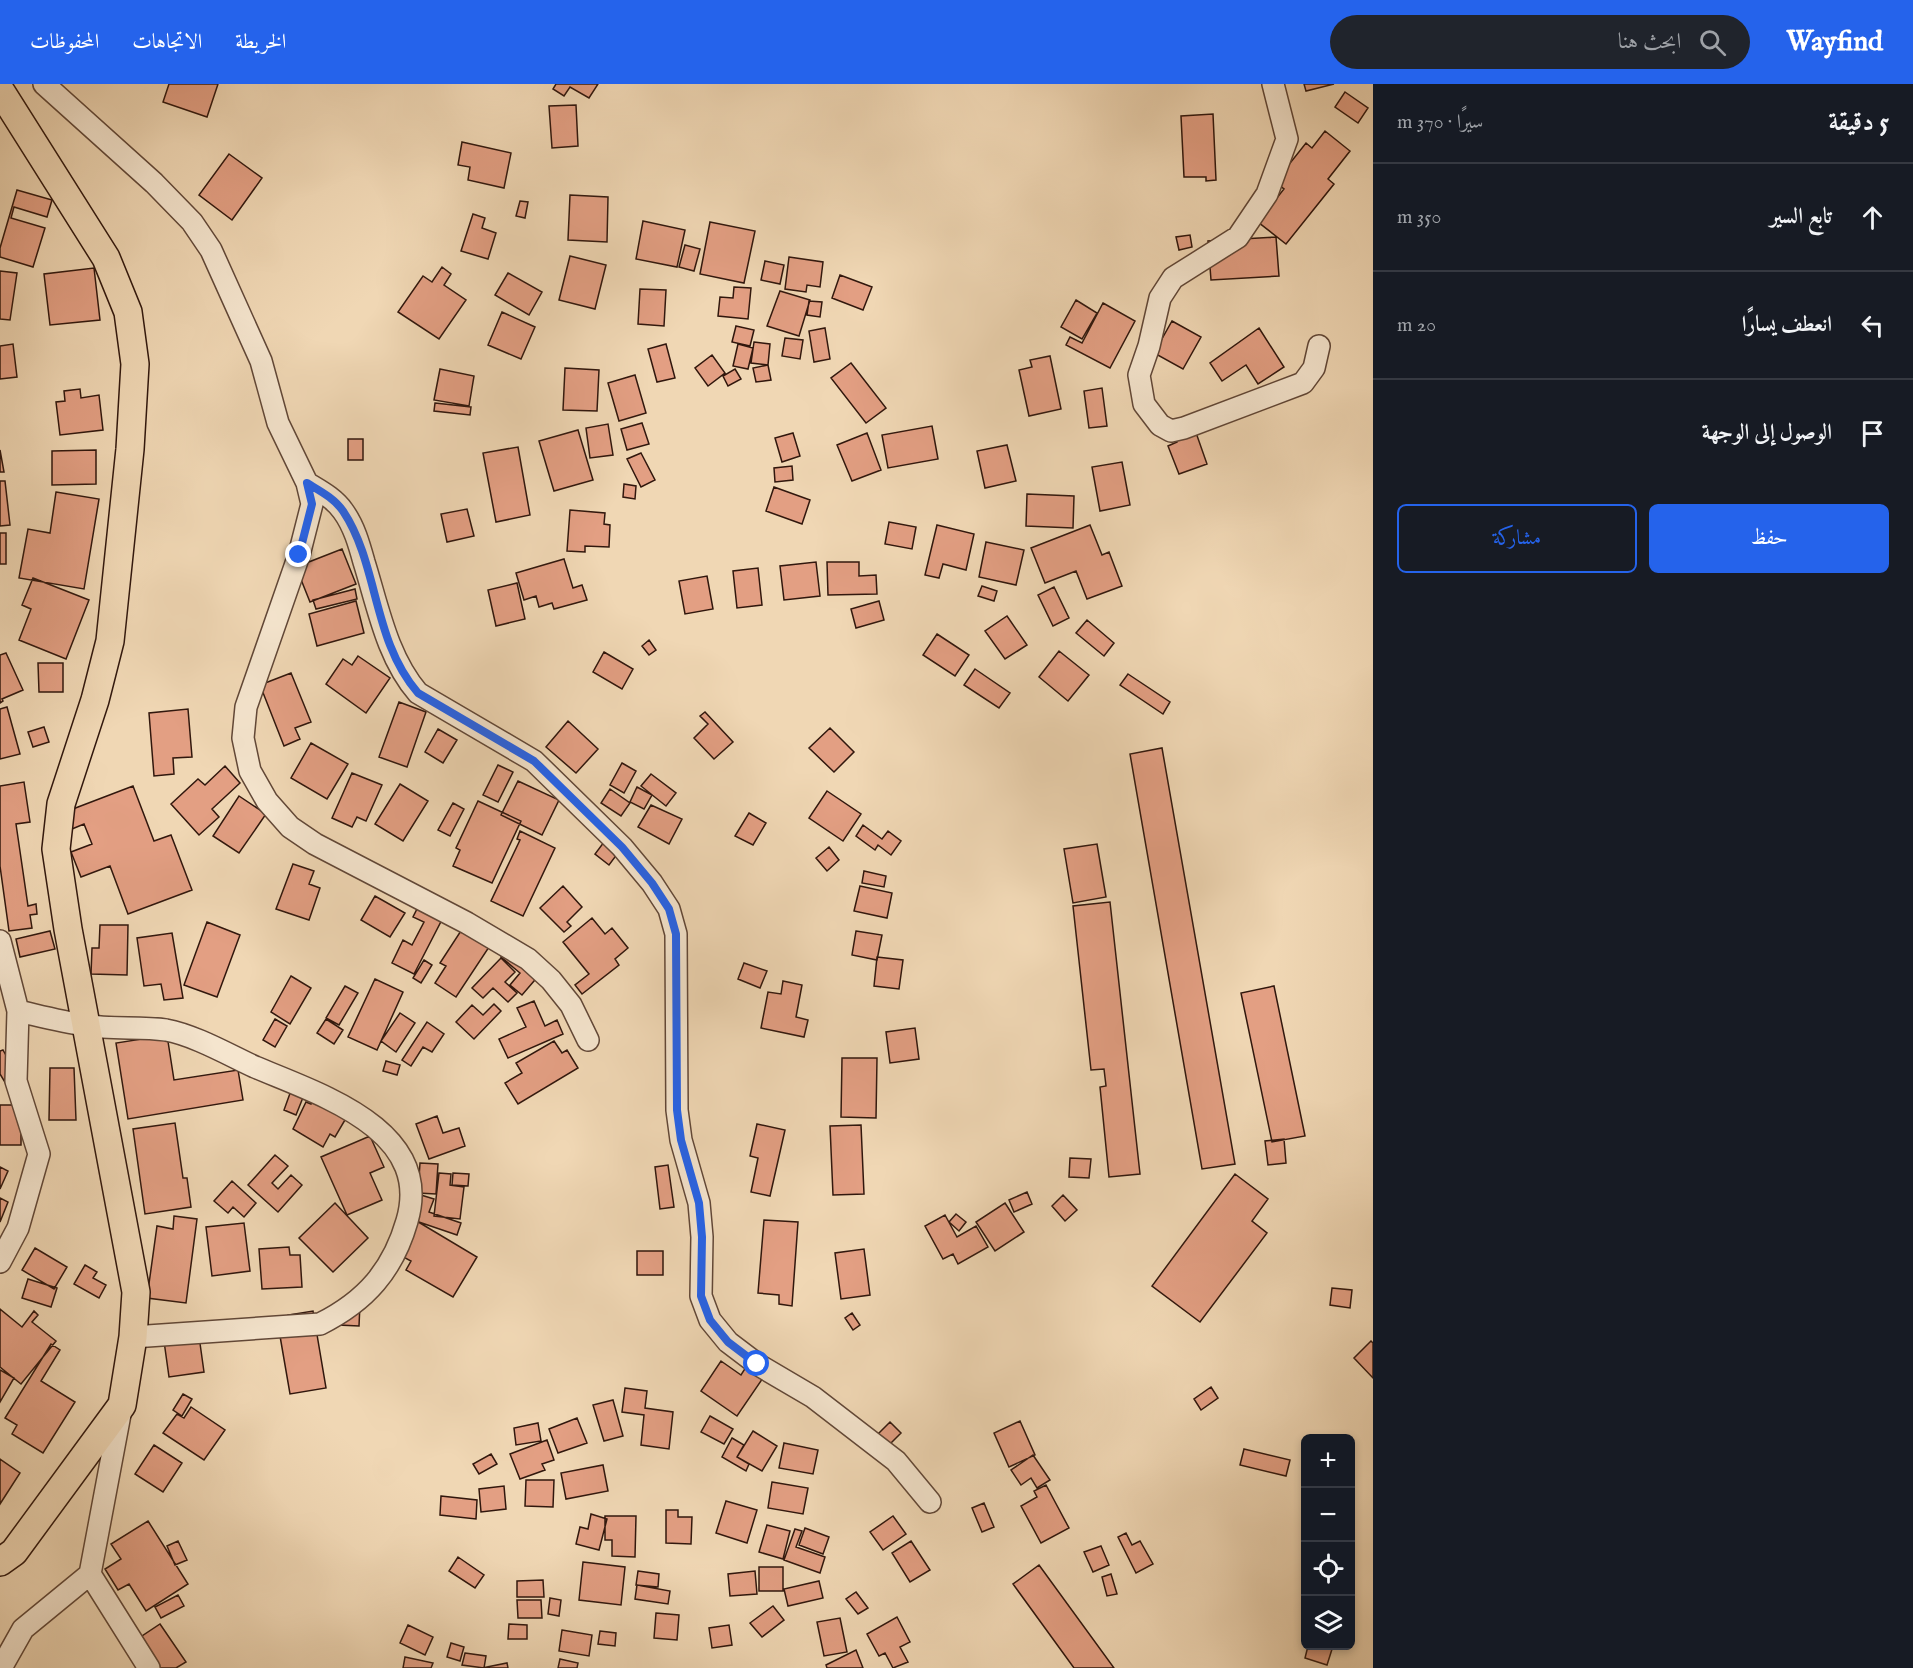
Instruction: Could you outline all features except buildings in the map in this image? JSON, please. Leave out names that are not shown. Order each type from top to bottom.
[{"type":"main road","points":[[0,90],[106,258],[128,312],[135,364],[130,449],[110,641],[95,700],[61,804],[56,849],[86,1026],[136,1292],[133,1337],[122,1405],[14,1552],[0,1563]]},
{"type":"street","points":[[44,84],[154,183],[192,222],[211,250],[261,361],[279,423],[307,483],[312,504],[299,555],[246,707],[243,738],[250,771],[267,801],[290,827],[315,844],[467,923],[528,959],[551,980],[571,1005],[588,1040]]},
{"type":"street","points":[[1273,84],[1287,139],[1267,194],[1238,237],[1173,278],[1160,298],[1139,375],[1144,404],[1160,425],[1171,431],[1184,428],[1303,383],[1314,368],[1319,346]]},
{"type":"street","points":[[307,483],[328,495],[343,510],[355,532],[392,653],[405,678],[418,693],[534,761],[622,847],[652,883],[669,909],[676,934],[677,1110],[681,1140],[699,1203],[702,1237],[701,1296],[710,1320],[728,1342],[757,1364],[813,1397],[896,1461],[930,1502]]},
{"type":"street","points":[[0,940],[18,1011],[16,1081],[39,1154],[18,1228],[0,1262]]},
{"type":"street","points":[[18,1011],[86,1026],[168,1030],[345,1106],[381,1131],[401,1154],[410,1176],[410,1210],[399,1247],[376,1284],[344,1312],[320,1324],[133,1337]]},
{"type":"street","points":[[1,1668],[23,1629],[90,1574],[122,1405]]},
{"type":"street","points":[[90,1574],[149,1668]]},
{"type":"route","points":[[299,555],[312,504],[307,483],[328,495],[343,510],[355,532],[392,653],[405,678],[418,693],[534,761],[622,847],[652,883],[669,909],[676,934],[677,1110],[681,1140],[699,1203],[702,1237],[701,1296],[710,1320],[728,1342],[757,1364]]}]
